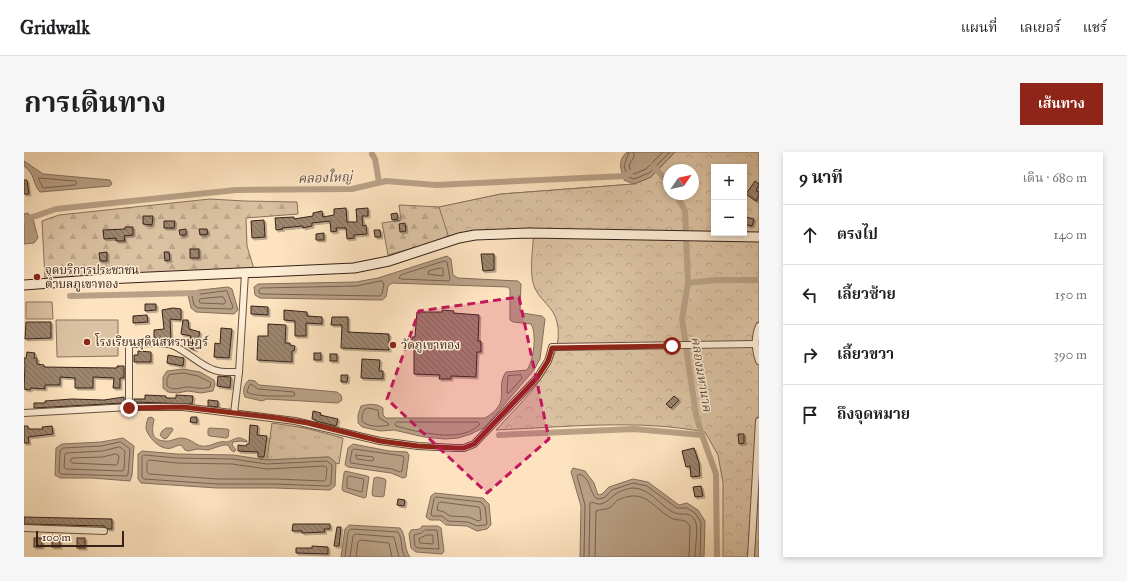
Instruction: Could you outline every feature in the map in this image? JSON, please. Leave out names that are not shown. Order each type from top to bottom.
[{"type":"street","points":[[24,285],[105,279],[354,268],[375,264],[459,238],[475,235],[529,234],[759,237]]},
{"type":"street","points":[[234,413],[239,372],[245,273]]},
{"type":"street","points":[[759,326],[755,338],[759,361]]},
{"type":"street","points":[[129,408],[129,345],[132,344],[158,343],[170,345],[178,348],[204,366],[214,370],[239,372]]},
{"type":"street","points":[[24,413],[183,407],[301,422],[380,441],[418,446],[464,448],[474,444],[537,378],[548,361],[552,348],[756,344]]},
{"type":"street","points":[[751,557],[759,421]]},
{"type":"street","points":[[24,528],[104,532]]},
{"type":"highlighted area","points":[[519,297],[549,439],[487,493],[387,399],[419,311]]},
{"type":"green space","points":[[675,152],[759,152],[759,557],[723,557],[723,483],[718,455],[705,432],[680,428],[628,425],[496,430],[540,380],[549,366],[555,352],[558,337],[557,322],[553,312],[536,291],[534,286],[532,259],[534,231],[449,238],[439,207],[501,194],[634,184],[651,177],[663,164],[663,200],[699,200],[699,164],[663,164]]},
{"type":"green space","points":[[651,177],[663,186],[663,189],[449,238],[388,255],[382,223],[401,220],[399,205],[440,207],[501,194],[634,184]]},
{"type":"green space","points":[[210,199],[297,202],[298,214],[246,218],[247,246],[254,269],[45,278],[42,221],[59,215]]},
{"type":"green space","points":[[26,302],[52,302],[53,319],[26,319]]},
{"type":"green space","points":[[56,320],[118,320],[118,356],[57,357]]},
{"type":"green space","points":[[272,423],[305,428],[343,438],[339,464],[329,457],[267,460]]},
{"type":"water","points":[[627,152],[675,152],[651,177],[634,184],[624,180],[621,162]]},
{"type":"water","points":[[24,161],[43,174],[110,180],[112,184],[110,186],[40,192],[28,169],[24,166]]},
{"type":"water","points":[[28,213],[33,219],[38,238],[34,243],[24,244],[24,214]]},
{"type":"water","points":[[447,256],[451,259],[453,275],[458,278],[518,281],[521,284],[520,311],[522,313],[542,316],[545,319],[540,359],[534,370],[485,427],[471,434],[458,438],[445,439],[424,437],[394,430],[380,431],[362,427],[358,423],[358,415],[361,406],[369,404],[378,405],[383,408],[383,415],[386,418],[485,418],[493,412],[501,401],[503,378],[506,372],[527,370],[534,347],[534,334],[531,324],[513,322],[510,320],[510,290],[508,287],[392,283],[388,286],[386,297],[382,300],[260,298],[255,295],[254,287],[258,284],[356,282],[378,278]]},
{"type":"water","points":[[228,287],[232,289],[238,310],[234,314],[196,312],[191,308],[188,295],[191,291]]},
{"type":"water","points":[[183,369],[200,372],[214,380],[215,384],[213,391],[201,393],[188,391],[177,393],[168,392],[163,388],[163,377],[167,371]]},
{"type":"water","points":[[249,380],[255,381],[259,385],[337,392],[341,395],[342,400],[338,403],[267,399],[262,401],[245,397],[244,388]]},
{"type":"water","points":[[151,417],[154,419],[153,434],[160,440],[167,441],[185,438],[200,446],[208,446],[239,438],[244,439],[247,442],[233,442],[232,445],[236,450],[234,452],[228,445],[223,445],[208,450],[198,449],[188,451],[181,445],[165,448],[159,446],[148,434],[146,427],[148,418]]},
{"type":"water","points":[[166,428],[172,428],[173,430],[167,438],[164,439],[160,435]]},
{"type":"water","points":[[208,429],[229,430],[228,437],[208,435]]},
{"type":"water","points":[[123,438],[134,446],[132,475],[130,481],[92,478],[60,478],[55,475],[56,448],[62,444],[101,442]]},
{"type":"water","points":[[353,444],[389,451],[407,452],[409,455],[406,477],[403,478],[391,473],[348,467],[345,465],[348,448]]},
{"type":"water","points":[[142,451],[177,454],[233,455],[267,460],[329,457],[336,463],[335,486],[330,490],[217,488],[141,483],[138,479],[138,454]]},
{"type":"water","points":[[573,468],[585,471],[594,483],[598,495],[602,494],[609,487],[633,479],[648,482],[679,505],[687,503],[698,510],[705,521],[704,557],[580,557],[581,506],[571,472]]},
{"type":"water","points":[[345,471],[369,477],[366,497],[364,498],[343,491]]},
{"type":"water","points":[[377,477],[385,479],[386,481],[384,496],[382,497],[373,496],[372,494],[374,478]]},
{"type":"water","points":[[435,493],[483,498],[489,504],[491,525],[487,529],[477,531],[467,526],[446,525],[440,520],[430,520],[426,517],[431,496]]},
{"type":"water","points":[[349,525],[400,528],[404,535],[406,550],[410,557],[341,557],[345,529]]},
{"type":"water","points":[[422,526],[438,526],[441,528],[444,551],[442,554],[416,552],[411,548],[409,534],[411,530],[420,529]]},
{"type":"building","points":[[24,180],[27,180],[29,194],[24,194]]},
{"type":"building","points":[[755,181],[759,184],[756,191],[759,192],[759,195],[756,201],[747,195]]},
{"type":"building","points":[[346,208],[347,222],[357,222],[356,209],[368,208],[368,216],[362,216],[363,226],[366,225],[367,234],[354,235],[354,238],[347,239],[346,228],[336,228],[337,231],[331,232],[330,221],[312,223],[312,226],[303,228],[303,226],[276,230],[275,218],[294,217],[294,219],[313,216],[313,213],[322,211],[323,217],[334,215],[334,209]]},
{"type":"building","points":[[397,213],[398,219],[392,220],[391,214]]},
{"type":"building","points":[[143,216],[153,216],[152,225],[143,224]]},
{"type":"building","points":[[747,217],[754,219],[752,226],[747,225]]},
{"type":"building","points":[[264,220],[265,237],[252,238],[251,221]]},
{"type":"building","points":[[164,221],[175,221],[174,228],[164,228]]},
{"type":"building","points":[[405,223],[406,231],[400,232],[399,224]]},
{"type":"building","points":[[125,227],[133,227],[133,235],[124,236],[125,241],[116,241],[116,238],[104,239],[103,230],[125,229]]},
{"type":"building","points":[[186,229],[186,235],[180,235],[179,230]]},
{"type":"building","points":[[199,229],[207,229],[208,234],[200,235]]},
{"type":"building","points":[[374,230],[380,230],[381,237],[375,237]]},
{"type":"building","points":[[324,233],[324,240],[316,240],[316,234]]},
{"type":"building","points":[[190,249],[199,249],[199,258],[190,258]]},
{"type":"building","points":[[107,252],[107,261],[100,261],[99,253]]},
{"type":"building","points":[[164,252],[169,252],[170,260],[165,261]]},
{"type":"building","points":[[481,254],[494,254],[494,270],[483,271]]},
{"type":"building","points":[[145,304],[156,304],[156,310],[145,311]]},
{"type":"building","points":[[251,306],[268,307],[268,315],[251,314]]},
{"type":"building","points":[[173,308],[181,309],[181,320],[170,319],[171,340],[154,338],[154,330],[164,329],[162,310]]},
{"type":"building","points":[[284,310],[307,312],[307,316],[322,317],[322,324],[306,323],[306,336],[295,336],[295,321],[284,320]]},
{"type":"building","points":[[442,310],[454,311],[453,313],[479,315],[478,341],[481,341],[481,352],[477,352],[476,377],[451,376],[451,379],[439,379],[440,375],[414,374],[414,349],[412,349],[412,337],[415,337],[417,312],[442,312]]},
{"type":"building","points":[[147,315],[148,322],[133,323],[133,316]]},
{"type":"building","points":[[332,317],[348,317],[348,332],[389,334],[389,350],[341,348],[342,325],[331,325]]},
{"type":"building","points":[[183,320],[188,320],[189,329],[200,332],[195,350],[188,347],[191,336],[181,334]]},
{"type":"building","points":[[26,322],[51,322],[51,338],[25,339]]},
{"type":"building","points":[[268,324],[286,325],[285,343],[290,343],[290,345],[295,346],[294,351],[292,351],[292,362],[257,360],[258,336],[268,336]]},
{"type":"building","points":[[221,328],[232,329],[229,358],[214,357],[215,343],[220,344]]},
{"type":"building","points":[[138,351],[151,352],[151,362],[134,362],[134,355],[138,355]]},
{"type":"building","points":[[27,352],[35,353],[34,358],[37,358],[37,364],[44,365],[44,367],[117,368],[117,366],[124,366],[124,378],[120,378],[120,388],[113,388],[114,378],[93,377],[93,388],[75,388],[75,378],[60,377],[60,385],[45,385],[45,389],[24,389],[24,358],[26,358]]},
{"type":"building","points":[[314,353],[321,353],[321,360],[314,360]]},
{"type":"building","points":[[330,354],[337,354],[337,361],[330,361]]},
{"type":"building","points":[[168,355],[184,358],[183,366],[167,363]]},
{"type":"building","points":[[362,359],[380,360],[379,371],[383,371],[383,379],[361,378]]},
{"type":"building","points":[[341,375],[348,375],[347,382],[341,382]]},
{"type":"building","points":[[218,376],[231,377],[230,388],[217,386]]},
{"type":"building","points":[[145,395],[166,396],[166,398],[176,398],[176,395],[193,396],[192,404],[134,402],[134,399],[145,399]]},
{"type":"building","points":[[674,396],[679,400],[671,408],[666,404]]},
{"type":"building","points":[[124,397],[124,403],[34,408],[34,403],[45,403],[45,401],[72,399],[104,400]]},
{"type":"building","points":[[208,400],[218,401],[218,407],[208,406]]},
{"type":"building","points":[[313,411],[321,413],[320,415],[338,419],[336,426],[312,419]]},
{"type":"building","points":[[191,417],[197,417],[197,423],[190,422]]},
{"type":"building","points":[[250,425],[258,426],[257,435],[267,436],[264,457],[258,457],[258,452],[238,451],[238,445],[246,446],[249,444]]},
{"type":"building","points":[[24,426],[28,426],[28,429],[43,429],[42,427],[52,426],[53,434],[28,437],[29,443],[24,443]]},
{"type":"building","points":[[738,434],[744,434],[744,443],[739,444]]},
{"type":"building","points":[[694,448],[699,463],[700,476],[691,477],[690,466],[686,467],[682,451]]},
{"type":"building","points":[[701,486],[703,496],[695,497],[693,487]]},
{"type":"building","points":[[398,499],[405,500],[404,506],[397,505]]},
{"type":"building","points":[[24,517],[112,519],[112,529],[108,529],[104,526],[24,524]]},
{"type":"building","points":[[293,524],[330,524],[330,529],[324,529],[325,532],[302,533],[302,531],[292,531]]},
{"type":"building","points":[[337,527],[341,527],[339,546],[334,546]]},
{"type":"building","points":[[52,536],[60,536],[60,547],[52,547]]},
{"type":"building","points":[[34,538],[42,538],[42,547],[34,547]]},
{"type":"building","points":[[77,538],[85,538],[85,548],[77,548]]},
{"type":"building","points":[[312,546],[328,547],[328,554],[296,553],[296,548],[312,548]]},
{"type":"waterway","points":[[372,154],[375,159],[379,182]]},
{"type":"waterway","name":"คลองมหานาค","points":[[653,166],[663,177]]},
{"type":"waterway","name":"คลองใหญ่","points":[[24,220],[56,209],[236,190],[352,189],[386,181],[436,185],[625,176],[630,173]]},
{"type":"waterway","name":"คลองมหานาค","points":[[679,200],[685,211],[688,283],[682,319],[696,415],[716,474],[717,557]]},
{"type":"waterway","points":[[688,283],[715,280],[759,280]]},
{"type":"waterway","points":[[70,296],[197,293]]},
{"type":"waterway","points":[[499,435],[634,429],[702,435]]},
{"type":"place","name":"จุดบริการประชาชน ตำบลภูเขาทอง","points":[[37,277]]},
{"type":"place","name":"โรงเรียนสุดินสหราษฎร์","points":[[87,342]]},
{"type":"place","name":"วัดภูเขาทอง","points":[[393,345]]},
{"type":"route","points":[[129,408],[183,407],[268,417],[308,423],[380,441],[418,446],[464,448],[474,444],[524,393],[537,378],[548,361],[552,348],[672,346]]}]
